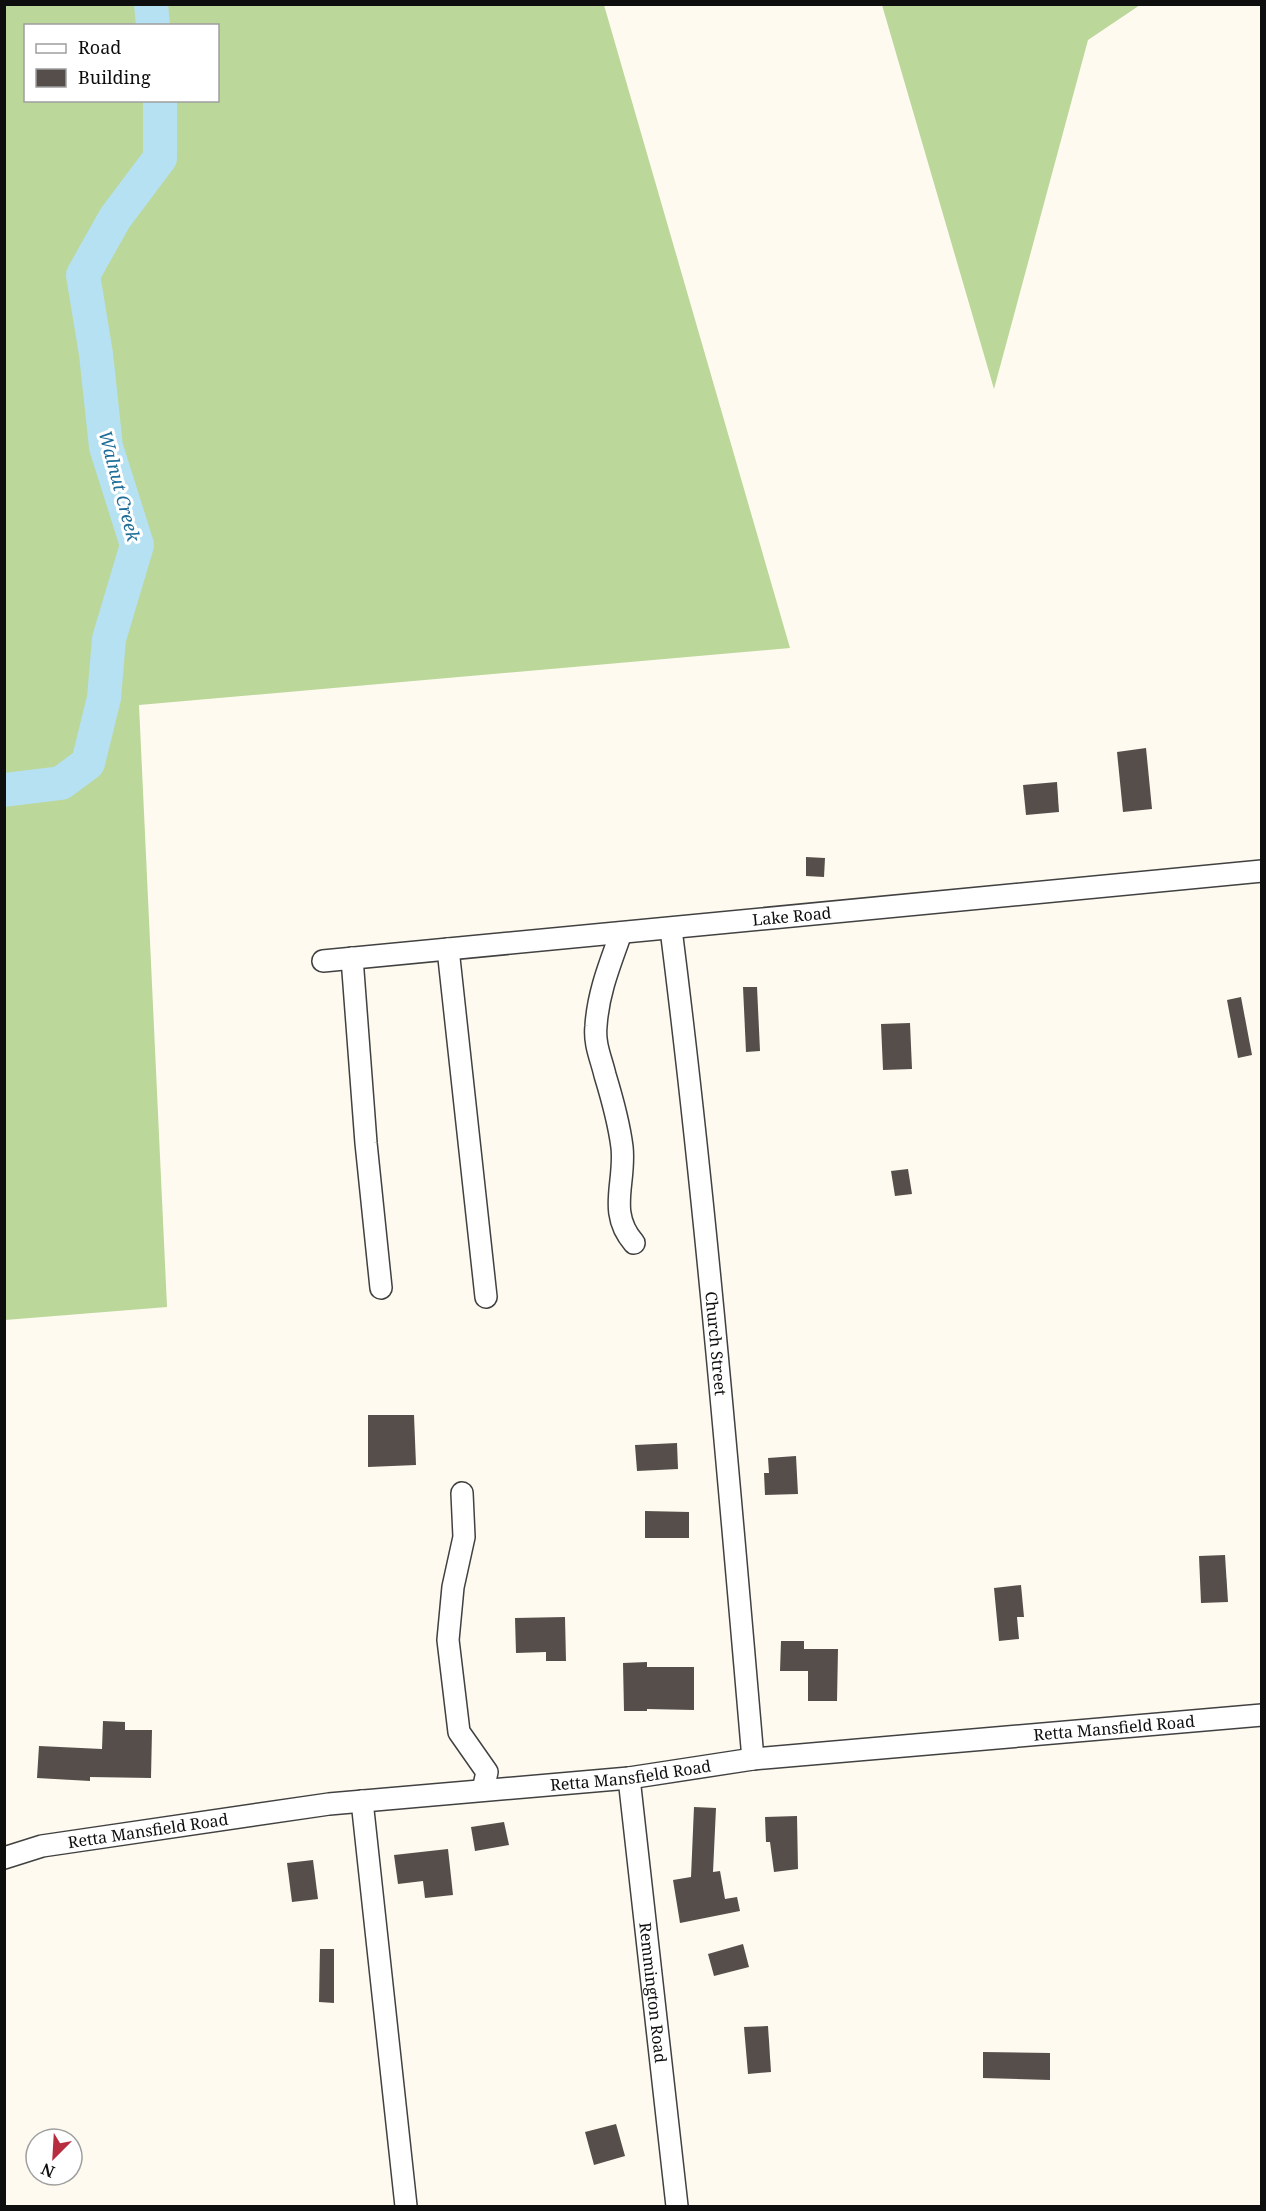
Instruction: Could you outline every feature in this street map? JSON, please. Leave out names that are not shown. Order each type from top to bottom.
[{"type":"street","name":"Lake Road","points":[[323,961],[1262,871]]},
{"type":"street","name":"Church Street","points":[[671,929],[687,1055],[718,1365],[753,1759]]},
{"type":"street","points":[[621,933],[603,981],[595,1027],[596,1049],[605,1072],[622,1147],[622,1183],[618,1212],[624,1231],[634,1243]]},
{"type":"street","points":[[448,949],[486,1297]]},
{"type":"street","points":[[352,958],[366,1143],[381,1288]]},
{"type":"street","points":[[462,1493],[464,1537],[453,1587],[448,1640],[459,1732],[487,1772],[483,1790]]},
{"type":"street","name":"Retta Mansfield Road","points":[[4,1858],[42,1846],[329,1804],[628,1778],[753,1759],[1262,1715]]},
{"type":"street","name":"Remmington Road","points":[[628,1778],[677,2206]]},
{"type":"street","points":[[362,1801],[406,2206]]},
{"type":"green space","points":[[5,4],[604,5],[790,648],[139,705],[167,1307],[5,1320]]},
{"type":"green space","points":[[882,5],[1140,5],[1088,40],[994,389]]},
{"type":"building","points":[[1146,748],[1152,809],[1123,812],[1117,752]]},
{"type":"building","points":[[1057,782],[1059,812],[1026,815],[1023,785]]},
{"type":"building","points":[[806,857],[825,858],[824,877],[806,876]]},
{"type":"building","points":[[743,987],[757,987],[760,1051],[746,1052]]},
{"type":"building","points":[[1241,997],[1252,1055],[1238,1058],[1227,1000]]},
{"type":"building","points":[[910,1023],[912,1069],[883,1070],[881,1024]]},
{"type":"building","points":[[908,1169],[912,1194],[895,1196],[891,1171]]},
{"type":"building","points":[[368,1415],[414,1415],[416,1465],[368,1467]]},
{"type":"building","points":[[677,1443],[678,1469],[637,1471],[635,1445]]},
{"type":"building","points":[[796,1456],[798,1494],[765,1495],[764,1473],[769,1473],[768,1458]]},
{"type":"building","points":[[645,1511],[689,1512],[689,1538],[645,1538]]},
{"type":"building","points":[[1225,1555],[1228,1602],[1201,1603],[1199,1556]]},
{"type":"building","points":[[1021,1585],[1024,1617],[1017,1617],[1019,1639],[999,1641],[994,1588]]},
{"type":"building","points":[[565,1617],[566,1661],[546,1661],[546,1652],[516,1653],[515,1618]]},
{"type":"building","points":[[781,1641],[804,1641],[804,1649],[838,1649],[837,1701],[808,1701],[808,1671],[780,1671]]},
{"type":"building","points":[[647,1662],[647,1667],[694,1667],[694,1710],[624,1711],[623,1663]]},
{"type":"building","points":[[103,1721],[125,1722],[125,1730],[152,1730],[151,1778],[90,1777],[90,1781],[37,1778],[39,1746],[102,1749]]},
{"type":"building","points":[[694,1807],[716,1808],[713,1872],[720,1871],[725,1899],[737,1897],[740,1911],[680,1923],[673,1880],[691,1877]]},
{"type":"building","points":[[797,1816],[798,1869],[774,1872],[770,1842],[766,1842],[765,1817]]},
{"type":"building","points":[[504,1822],[509,1845],[475,1851],[471,1827]]},
{"type":"building","points":[[448,1849],[453,1895],[425,1898],[423,1881],[398,1884],[394,1855]]},
{"type":"building","points":[[313,1860],[318,1899],[292,1902],[287,1863]]},
{"type":"building","points":[[743,1944],[749,1967],[714,1976],[708,1954]]},
{"type":"building","points":[[320,1949],[334,1949],[334,2003],[319,2002]]},
{"type":"building","points":[[768,2026],[771,2072],[748,2074],[744,2027]]},
{"type":"building","points":[[983,2052],[1050,2053],[1050,2080],[983,2078]]},
{"type":"building","points":[[616,2124],[625,2156],[594,2165],[585,2132]]},
{"type":"waterway","name":"Walnut Creek","points":[[151,4],[153,24]]},
{"type":"waterway","name":"Walnut Creek","points":[[4,790],[61,783],[88,763],[104,698],[109,639],[137,545],[106,447],[96,354],[83,275],[115,218],[160,158],[160,102]]}]
